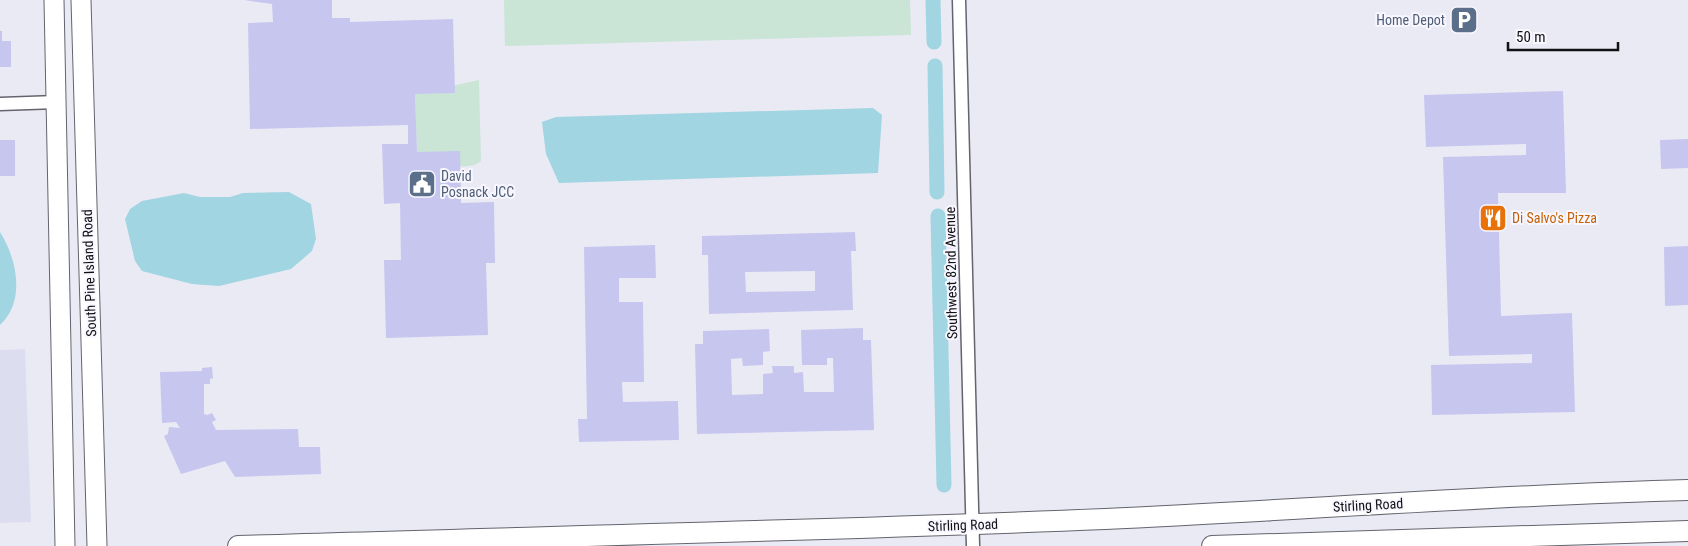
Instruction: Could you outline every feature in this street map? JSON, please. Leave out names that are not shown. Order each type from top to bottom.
[{"type":"main road","name":"South Pine Island Road","points":[[54,0],[64,546]]},
{"type":"main road","name":"South Pine Island Road","points":[[81,0],[97,546]]},
{"type":"main road","name":"Stirling Road","points":[[238,546],[550,541],[1203,514],[1505,496],[1688,490]]},
{"type":"main road","points":[[1212,546],[1688,531]]},
{"type":"street","name":"Southwest 82nd Avenue","points":[[959,0],[973,546]]},
{"type":"street","points":[[0,104],[57,102]]},
{"type":"shaded area","points":[[25,349],[31,522],[0,523],[0,350]]},
{"type":"green space","points":[[504,0],[910,0],[911,35],[505,46]]},
{"type":"green space","points":[[479,80],[481,161],[474,165],[458,166],[417,152],[415,94]]},
{"type":"water","points":[[873,108],[882,115],[878,173],[559,183],[546,154],[542,122],[556,117]]},
{"type":"water","points":[[289,192],[311,204],[316,239],[312,251],[291,269],[219,286],[192,284],[142,271],[135,261],[125,219],[130,209],[142,201],[184,193],[200,197],[230,197],[243,193]]},
{"type":"water","points":[[0,232],[11,255],[16,280],[16,292],[8,315],[0,325]]},
{"type":"building","name":"David Posnack JCC","points":[[244,0],[332,0],[332,18],[350,18],[350,22],[453,19],[455,93],[415,94],[417,152],[460,151],[461,203],[494,202],[495,263],[486,263],[488,335],[386,338],[384,260],[401,260],[400,203],[384,204],[382,144],[408,144],[408,125],[250,129],[248,23],[273,22],[272,4]]},
{"type":"building","points":[[0,31],[2,31],[2,41],[11,41],[11,67],[0,67]]},
{"type":"building","points":[[1563,91],[1566,193],[1498,193],[1501,316],[1572,313],[1575,412],[1432,415],[1431,365],[1532,363],[1532,354],[1449,356],[1443,157],[1526,155],[1526,144],[1426,147],[1424,95]]},
{"type":"building","points":[[1688,139],[1688,168],[1661,169],[1660,140]]},
{"type":"building","points":[[0,140],[15,140],[15,176],[0,176]]},
{"type":"building","points":[[855,232],[856,251],[851,251],[853,310],[709,314],[708,255],[702,255],[702,236]],"holes":[[[815,271],[815,291],[746,292],[745,272]]]},
{"type":"building","points":[[655,245],[656,278],[619,278],[619,302],[643,302],[644,382],[622,382],[623,402],[678,401],[679,440],[579,442],[578,419],[587,419],[584,247]]},
{"type":"building","points":[[1688,246],[1688,305],[1665,306],[1664,247]]},
{"type":"building","points":[[863,328],[863,340],[871,340],[874,430],[697,434],[695,344],[703,344],[703,331],[769,329],[770,351],[763,352],[763,365],[743,366],[742,358],[731,359],[732,395],[763,394],[763,374],[773,373],[772,366],[794,366],[794,373],[803,372],[804,392],[834,392],[833,358],[827,358],[827,365],[802,365],[801,330]]},
{"type":"building","points":[[212,367],[213,378],[210,379],[210,384],[204,384],[204,414],[212,413],[216,420],[212,422],[216,430],[298,429],[299,447],[320,447],[321,474],[235,477],[225,461],[181,474],[164,436],[168,434],[169,427],[180,428],[176,422],[162,423],[160,372],[202,371],[202,368]]},
{"type":"waterway","points":[[933,0],[934,42]]},
{"type":"waterway","points":[[935,66],[937,192]]},
{"type":"waterway","points":[[938,216],[944,485]]},
{"type":"place","name":"Home Depot","points":[[1464,20]]},
{"type":"place","name":"David Posnack JCC","points":[[422,184]]},
{"type":"place","name":"Di Salvo's Pizza","points":[[1493,218]]}]
